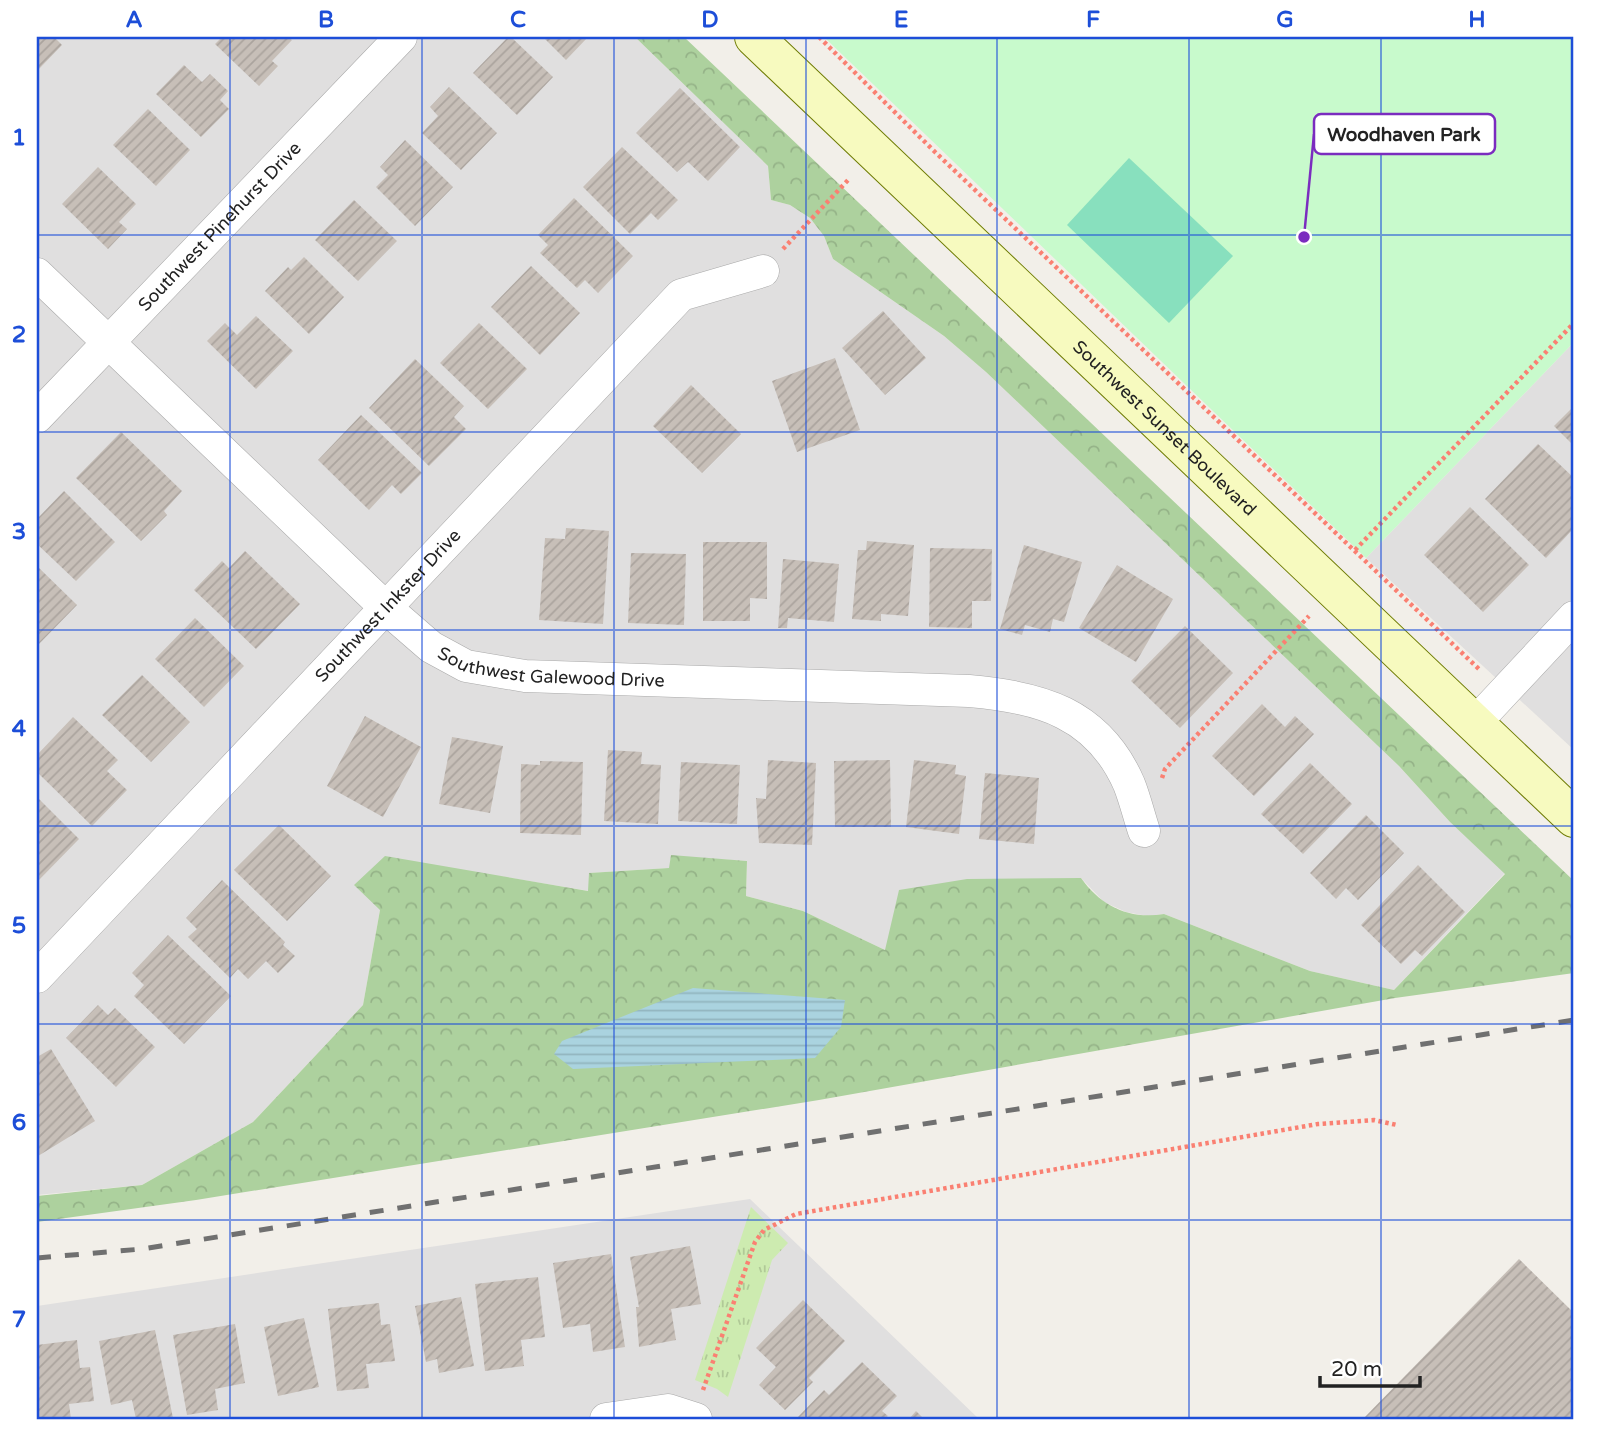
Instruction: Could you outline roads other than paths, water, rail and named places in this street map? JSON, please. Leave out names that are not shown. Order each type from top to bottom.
[{"type":"main road","name":"Southwest Sunset Boulevard","points":[[754,37],[1574,818]]},
{"type":"street","name":"Southwest Pinehurst Drive","points":[[37,417],[401,37]]},
{"type":"street","name":"Southwest Inkster Drive","points":[[37,977],[681,295],[763,271]]},
{"type":"street","name":"Southwest Galewood Drive","points":[[37,274],[386,608],[431,647],[466,666],[525,676],[970,691],[1007,694],[1035,700],[1060,710],[1079,722],[1109,749],[1129,784],[1144,831]]},
{"type":"street","points":[[1475,723],[1574,617]]},
{"type":"street","points":[[606,1419],[668,1410],[695,1418]]},
{"type":"water","points":[[693,988],[845,1000],[841,1027],[815,1058],[573,1069],[554,1054],[562,1041]]},
{"type":"railway","points":[[37,1258],[142,1249],[1574,1020]]},
{"type":"place","name":"Woodhaven Park","points":[[1304,237]]}]
